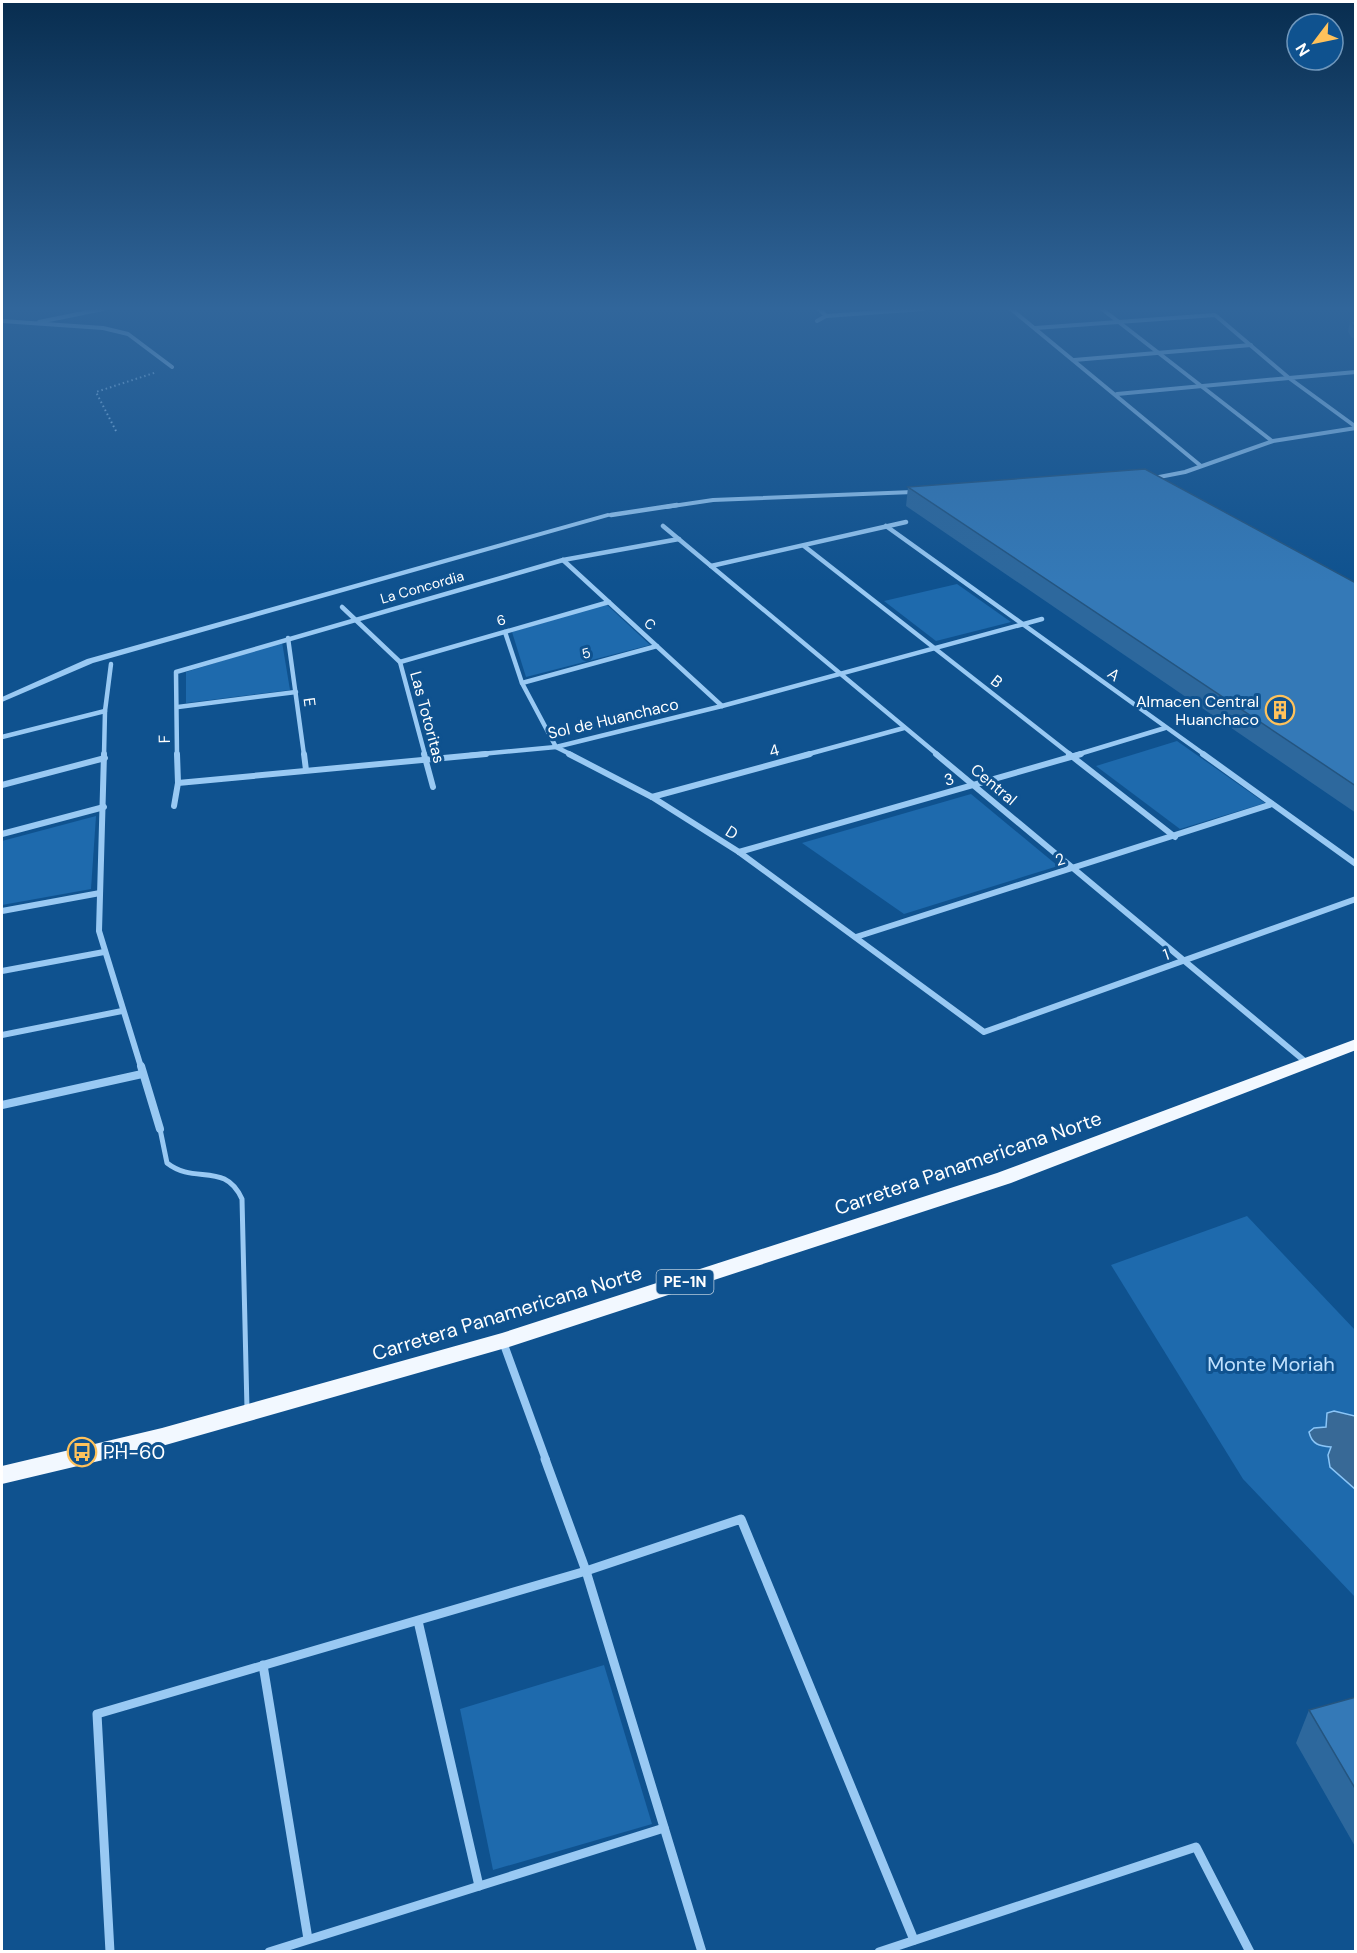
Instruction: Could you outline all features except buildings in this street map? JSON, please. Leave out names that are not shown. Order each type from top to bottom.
[{"type":"highway","name":"Carretera Panamericana Norte","points":[[2,1475],[162,1437],[502,1341],[1004,1178],[1356,1044]]},
{"type":"street","points":[[1124,400],[1201,466]]},
{"type":"street","points":[[1219,400],[1272,441]]},
{"type":"street","points":[[1319,400],[1356,427]]},
{"type":"street","points":[[1147,479],[1190,472],[1272,441],[1356,427]]},
{"type":"street","points":[[2,700],[90,661],[611,515],[713,500],[924,492]]},
{"type":"street","points":[[711,566],[906,522]]},
{"type":"street","name":"Central","points":[[663,526],[1307,1064]]},
{"type":"street","name":"A","points":[[886,526],[1356,864]]},
{"type":"street","name":"La Concordia","points":[[176,672],[563,560],[678,539]]},
{"type":"street","name":"B","points":[[804,546],[1175,837]]},
{"type":"street","name":"C","points":[[563,560],[722,706]]},
{"type":"street","name":"6","points":[[400,662],[609,602]]},
{"type":"street","name":"Las Totoritas","points":[[342,607],[400,662],[433,787]]},
{"type":"street","name":"Sol de Huanchaco","points":[[178,783],[556,747],[722,706],[1042,619]]},
{"type":"street","points":[[505,632],[522,683],[556,747]]},
{"type":"street","name":"E","points":[[288,638],[306,770]]},
{"type":"street","name":"5","points":[[522,683],[657,646]]},
{"type":"street","points":[[111,664],[105,711],[99,931],[160,1129]]},
{"type":"street","name":"F","points":[[174,806],[178,783],[176,672]]},
{"type":"street","points":[[178,707],[296,692]]},
{"type":"street","points":[[2,737],[105,711]]},
{"type":"street","name":"3","points":[[739,852],[975,786],[1166,728]]},
{"type":"street","name":"4","points":[[652,797],[904,729]]},
{"type":"street","name":"D","points":[[556,747],[652,797],[739,852],[984,1032]]},
{"type":"street","points":[[2,785],[105,758]]},
{"type":"street","name":"2","points":[[856,937],[1175,837],[1272,804]]},
{"type":"street","points":[[2,834],[104,807]]},
{"type":"street","points":[[2,911],[100,893]]},
{"type":"street","name":"1","points":[[984,1032],[1356,899]]},
{"type":"street","points":[[2,971],[104,952]]},
{"type":"street","points":[[2,1035],[122,1011]]},
{"type":"street","points":[[2,1105],[142,1074]]},
{"type":"street","points":[[502,1341],[586,1571],[702,1952]]},
{"type":"street","points":[[110,1952],[97,1714],[586,1571],[741,1519],[914,1940]]},
{"type":"street","points":[[418,1621],[478,1886]]},
{"type":"street","points":[[263,1665],[308,1939]]},
{"type":"street","points":[[269,1952],[664,1828]]},
{"type":"street","points":[[879,1952],[1196,1847],[1250,1952]]},
{"type":"lane","points":[[160,1129],[167,1163],[171,1167],[183,1173],[219,1175],[234,1182],[240,1190],[247,1413]]},
{"type":"path","points":[[100,400],[116,431]]},
{"type":"green space","points":[[957,584],[1011,622],[936,641],[884,601]]},
{"type":"green space","points":[[606,604],[650,645],[526,677],[512,632]]},
{"type":"green space","points":[[282,642],[290,690],[186,703],[186,672]]},
{"type":"green space","points":[[1177,741],[1265,803],[1180,829],[1096,766]]},
{"type":"green space","points":[[971,794],[1058,866],[904,914],[802,843]]},
{"type":"green space","points":[[96,816],[91,889],[2,905],[2,841]]},
{"type":"green space","name":"Monte Moriah","points":[[1247,1216],[1355,1330],[1355,1597],[1243,1479],[1111,1265]]},
{"type":"green space","points":[[604,1665],[652,1824],[493,1870],[460,1709]]},
{"type":"shaded area","points":[[1334,1411],[1355,1416],[1355,1489],[1330,1467],[1328,1455],[1331,1447],[1317,1444],[1312,1440],[1309,1432],[1314,1428],[1326,1427],[1327,1413]]},
{"type":"place","name":"Almacen Central Huanchaco","points":[[1280,710]]},
{"type":"place","name":"PH-60","points":[[82,1452]]}]
